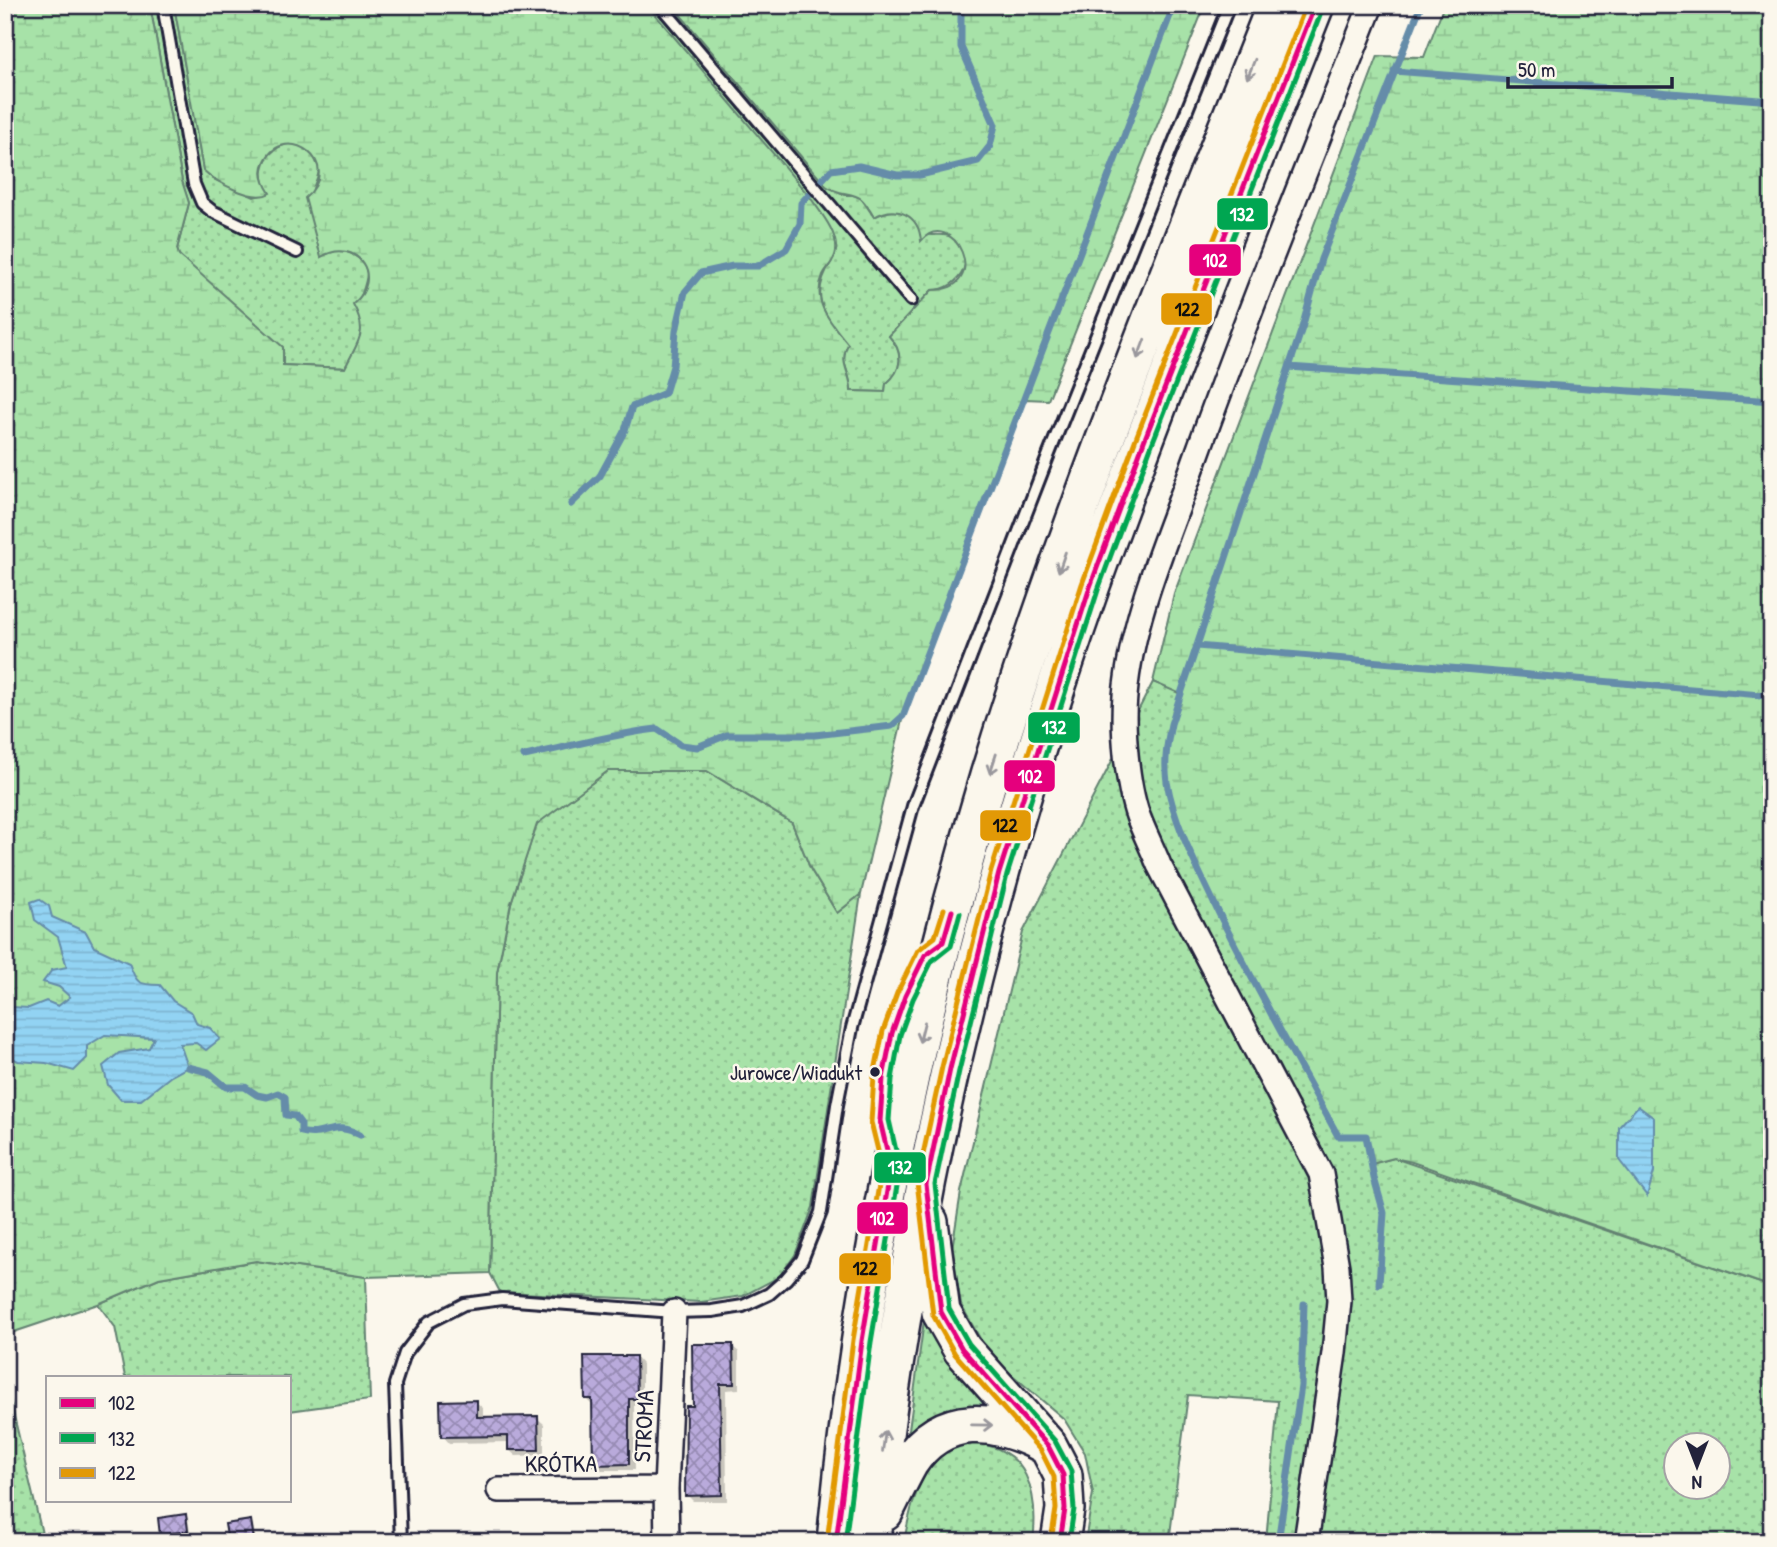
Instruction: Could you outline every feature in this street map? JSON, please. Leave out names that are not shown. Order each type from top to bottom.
[{"type":"highway","points":[[836,1542],[862,1341],[891,1167],[943,942],[990,775],[1062,560],[1115,416],[1276,5]]},
{"type":"highway","points":[[873,1538],[896,1351],[926,1184],[950,1069],[990,908],[1021,801],[1090,587],[1144,441],[1315,5]]},
{"type":"highway","points":[[926,1184],[941,1312],[962,1349],[1048,1446],[1063,1475],[1065,1509],[1059,1542]]},
{"type":"highway","points":[[873,1538],[910,1463],[926,1444],[951,1426],[985,1423],[1018,1430],[1048,1446]]},
{"type":"street","points":[[1306,1542],[1334,1353],[1339,1301],[1337,1267],[1321,1174],[1159,864],[1137,814],[1125,736],[1124,698],[1132,645],[1152,579],[1229,366],[1371,5]]},
{"type":"street","name":"STROMA","points":[[667,1542],[666,1489],[674,1312]]},
{"type":"street","name":"KRÓTKA","points":[[499,1490],[666,1489]]},
{"type":"lane","points":[[163,5],[194,184],[202,203],[212,211],[297,252]]},
{"type":"lane","points":[[660,5],[911,300]]},
{"type":"lane","points":[[401,1542],[395,1384],[405,1353],[429,1322],[464,1304],[502,1299],[674,1312],[712,1311],[743,1306],[769,1294],[803,1260],[821,1212],[852,1028],[872,948],[914,806],[1049,454],[1229,5]]},
{"type":"green space","points":[[5,5],[150,5],[182,181],[189,203],[177,249],[179,255],[283,347],[283,365],[345,368],[360,337],[360,322],[353,304],[367,283],[366,272],[355,256],[346,252],[334,252],[321,257],[305,198],[316,185],[319,172],[316,161],[308,151],[297,146],[285,145],[274,149],[262,169],[265,185],[270,193],[263,195],[235,190],[203,170],[174,5],[647,5],[810,197],[828,223],[836,251],[820,285],[821,304],[848,344],[844,357],[851,391],[885,392],[886,384],[896,373],[900,361],[897,348],[889,336],[932,290],[951,286],[961,277],[964,265],[962,252],[955,241],[945,233],[933,233],[921,241],[916,224],[905,214],[891,212],[874,217],[860,198],[826,186],[672,5],[1205,5],[1048,400],[1025,399],[903,716],[861,894],[837,913],[811,870],[792,823],[707,771],[608,771],[537,824],[511,903],[497,972],[490,1273],[366,1277],[256,1261],[159,1278],[98,1304],[5,1335]]},
{"type":"green space","points":[[150,5],[174,5],[203,169],[213,179],[254,197],[269,193],[263,180],[263,168],[274,150],[294,144],[304,148],[317,162],[319,171],[312,197],[321,257],[336,251],[348,252],[361,260],[367,274],[358,312],[362,333],[345,368],[283,365],[179,255],[177,249],[189,203],[182,181]]},
{"type":"green space","points":[[647,5],[672,5],[827,186],[845,195],[861,198],[874,217],[901,212],[911,217],[923,233],[948,236],[960,244],[965,262],[958,278],[951,284],[932,290],[889,336],[897,348],[900,361],[896,373],[886,384],[885,392],[851,391],[844,357],[847,344],[826,314],[820,295],[821,285],[832,261]]},
{"type":"green space","points":[[1444,5],[1772,5],[1772,1287],[1412,1162],[1394,1158],[1371,1164],[1365,1136],[1338,1136],[1273,1017],[1195,863],[1169,791],[1165,747],[1181,694],[1153,682],[1174,594],[1378,56],[1424,57]]},
{"type":"green space","points":[[1153,682],[1181,693],[1366,1136],[1371,1164],[1394,1158],[1772,1287],[1772,1542],[1266,1542],[1278,1401],[1188,1395],[1169,1542],[1085,1542],[1093,1493],[1085,1453],[1064,1419],[990,1356],[961,1305],[952,1249],[961,1192],[1023,932]]},
{"type":"green space","points":[[608,771],[707,771],[792,823],[811,870],[837,913],[861,894],[813,1207],[795,1255],[779,1277],[743,1296],[701,1302],[500,1292],[490,1273],[497,972],[511,903],[537,823]]},
{"type":"green space","points":[[256,1261],[366,1277],[370,1400],[290,1411],[290,1376],[125,1376],[115,1327],[98,1304],[159,1278]]},
{"type":"green space","points":[[926,1306],[1009,1414],[907,1444]]},
{"type":"green space","points":[[5,1378],[44,1542],[5,1542]]},
{"type":"green space","points":[[972,1443],[991,1446],[1006,1453],[1026,1476],[1034,1506],[1033,1542],[904,1542],[909,1516],[923,1478],[939,1457],[950,1449]]},
{"type":"water","points":[[39,899],[49,906],[52,917],[86,932],[94,947],[129,963],[139,982],[160,985],[173,1001],[192,1013],[197,1024],[210,1028],[220,1039],[206,1050],[196,1043],[180,1044],[188,1067],[171,1076],[141,1100],[121,1100],[108,1085],[103,1066],[119,1053],[149,1048],[154,1038],[105,1035],[87,1046],[87,1058],[74,1071],[46,1063],[18,1061],[5,1054],[5,989],[11,1007],[29,1008],[46,1001],[58,1006],[70,997],[59,987],[43,982],[52,970],[67,967],[58,937],[35,920],[31,902]]},
{"type":"water","points":[[1638,1106],[1654,1118],[1654,1172],[1647,1196],[1619,1160],[1619,1127]]},
{"type":"building","points":[[692,1344],[733,1344],[734,1384],[720,1384],[722,1495],[685,1496],[686,1406],[693,1406]]},
{"type":"building","points":[[584,1356],[636,1356],[637,1399],[629,1399],[629,1464],[593,1465],[592,1399],[585,1399]]},
{"type":"building","points":[[477,1400],[477,1417],[538,1416],[539,1450],[508,1450],[508,1436],[441,1437],[440,1401]]},
{"type":"building","points":[[186,1514],[188,1531],[160,1535],[158,1518]]},
{"type":"building","points":[[251,1520],[254,1540],[228,1542],[225,1524]]},
{"type":"waterway","points":[[571,504],[600,476],[625,430],[632,407],[665,393],[673,366],[676,331],[685,292],[701,273],[733,266],[758,266],[786,249],[800,224],[801,203],[831,170],[859,166],[897,175],[920,175],[978,161],[990,146],[995,125],[961,47],[961,5]]},
{"type":"waterway","points":[[524,756],[607,737],[657,729],[681,745],[697,747],[727,735],[815,735],[892,726],[903,716],[1174,5]]},
{"type":"waterway","points":[[1379,1284],[1384,1213],[1366,1136],[1338,1136],[1258,990],[1186,843],[1170,797],[1166,760],[1171,724],[1302,328],[1321,259],[1421,5]]},
{"type":"waterway","points":[[1394,71],[1772,101]]},
{"type":"waterway","points":[[1289,367],[1772,401]]},
{"type":"waterway","points":[[1197,646],[1772,696]]},
{"type":"waterway","points":[[188,1067],[208,1072],[226,1087],[245,1087],[257,1095],[267,1097],[278,1093],[285,1097],[286,1115],[295,1116],[301,1124],[301,1132],[317,1133],[343,1129],[360,1135]]},
{"type":"waterway","points":[[1278,1542],[1301,1386],[1304,1304]]},
{"type":"transit line","name":"122","points":[[1051,1541],[1056,1509],[1054,1477],[1041,1451],[955,1354],[933,1315],[917,1182],[942,1067],[991,871],[1082,584],[1136,438],[1306,5]]},
{"type":"transit line","name":"102","points":[[1060,1542],[1065,1509],[1063,1475],[1048,1446],[962,1349],[941,1312],[926,1184],[950,1069],[999,873],[1090,587],[1144,441],[1315,5]]},
{"type":"transit line","name":"132","points":[[1069,1542],[1074,1509],[1071,1471],[1055,1441],[969,1344],[949,1309],[935,1184],[959,1071],[1007,875],[1098,590],[1152,444],[1323,8]]},
{"type":"transit line","name":"122","points":[[827,1541],[853,1340],[882,1167],[871,1122],[874,1076],[883,1031],[897,993],[918,950],[935,937],[944,909]]},
{"type":"transit line","name":"102","points":[[836,1542],[862,1341],[891,1167],[880,1121],[883,1078],[892,1033],[905,996],[925,955],[943,942],[952,911]]},
{"type":"transit line","name":"132","points":[[845,1542],[871,1342],[900,1168],[889,1120],[892,1079],[900,1035],[913,999],[932,961],[951,946],[960,913]]},
{"type":"place","name":"Jurowce/Wiadukt","points":[[875,1072]]}]
